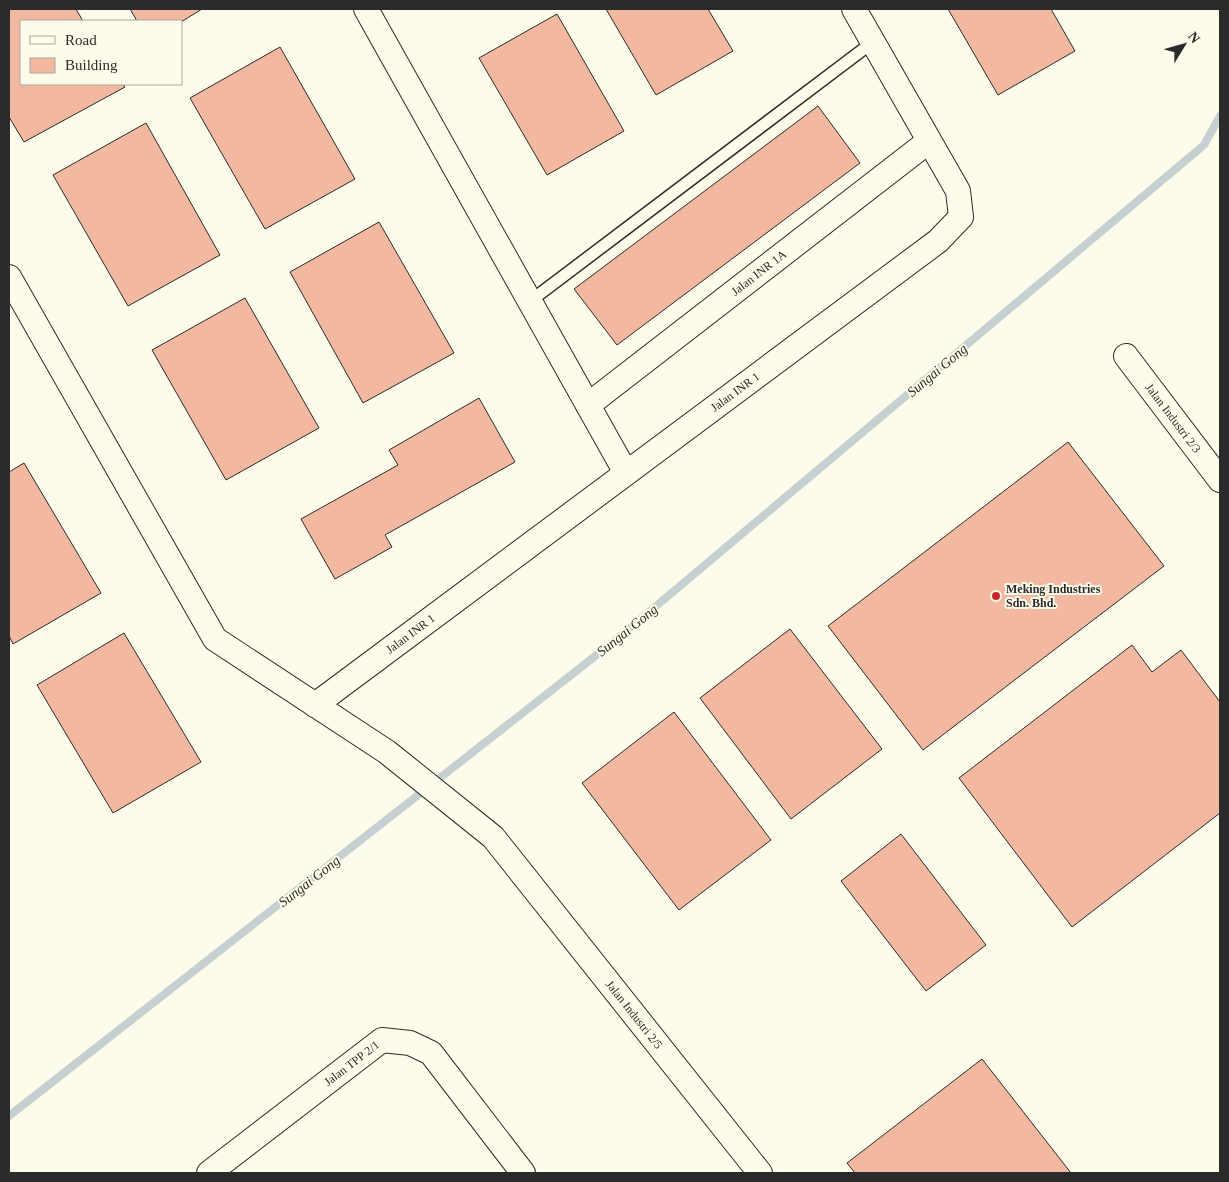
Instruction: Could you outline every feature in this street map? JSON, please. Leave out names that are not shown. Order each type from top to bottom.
[{"type":"street","points":[[366,9],[626,473]]},
{"type":"street","name":"Jalan INR 1","points":[[315,705],[938,241],[961,217],[958,192],[854,9]]},
{"type":"street","name":"Jalan INR 1A","points":[[588,404],[929,141]]},
{"type":"street","name":"Jalan Industri 2/5","points":[[9,277],[215,639],[387,752],[474,820],[509,855],[760,1173]]},
{"type":"street","name":"Jalan Industri 2/3","points":[[1126,356],[1220,480]]},
{"type":"street","name":"Jalan TPP 2/1","points":[[209,1173],[234,1166],[382,1040],[410,1043],[431,1053],[523,1173]]},
{"type":"lane","points":[[529,302],[873,42]]},
{"type":"building","points":[[9,9],[76,9],[82,20],[20,20],[20,85],[124,85],[125,87],[24,142],[9,117]]},
{"type":"building","points":[[130,9],[202,9],[182,21],[136,20]]},
{"type":"building","points":[[606,9],[708,9],[733,51],[656,95]]},
{"type":"building","points":[[948,9],[1051,9],[1075,51],[998,95]]},
{"type":"building","points":[[557,14],[624,131],[547,175],[479,58]]},
{"type":"building","points":[[280,47],[355,179],[265,229],[190,98]]},
{"type":"building","points":[[818,106],[860,163],[617,345],[574,289]]},
{"type":"building","points":[[146,123],[220,255],[128,306],[53,175]]},
{"type":"building","points":[[379,222],[454,353],[363,403],[290,272]]},
{"type":"building","points":[[245,298],[319,428],[226,480],[152,350]]},
{"type":"building","points":[[479,398],[515,462],[385,535],[392,547],[335,579],[301,519],[398,465],[389,450]]},
{"type":"building","name":"Meking Industries Sdn. Bhd.","points":[[1068,442],[1164,566],[923,750],[828,626]]},
{"type":"building","points":[[24,463],[101,593],[13,644],[9,636],[9,472]]},
{"type":"building","points":[[790,629],[882,749],[791,819],[700,698]]},
{"type":"building","points":[[124,633],[201,762],[113,813],[37,685]]},
{"type":"building","points":[[1132,645],[1152,672],[1181,650],[1220,702],[1220,813],[1072,927],[959,778]]},
{"type":"building","points":[[674,712],[771,840],[679,910],[582,783]]},
{"type":"building","points":[[901,834],[986,945],[926,991],[841,881]]},
{"type":"building","points":[[982,1059],[1071,1173],[855,1173],[847,1163]]},
{"type":"waterway","name":"Sungai Gong","points":[[9,1116],[617,639],[1204,145],[1220,116]]},
{"type":"place","name":"Meking Industries Sdn. Bhd.","points":[[996,596]]}]
